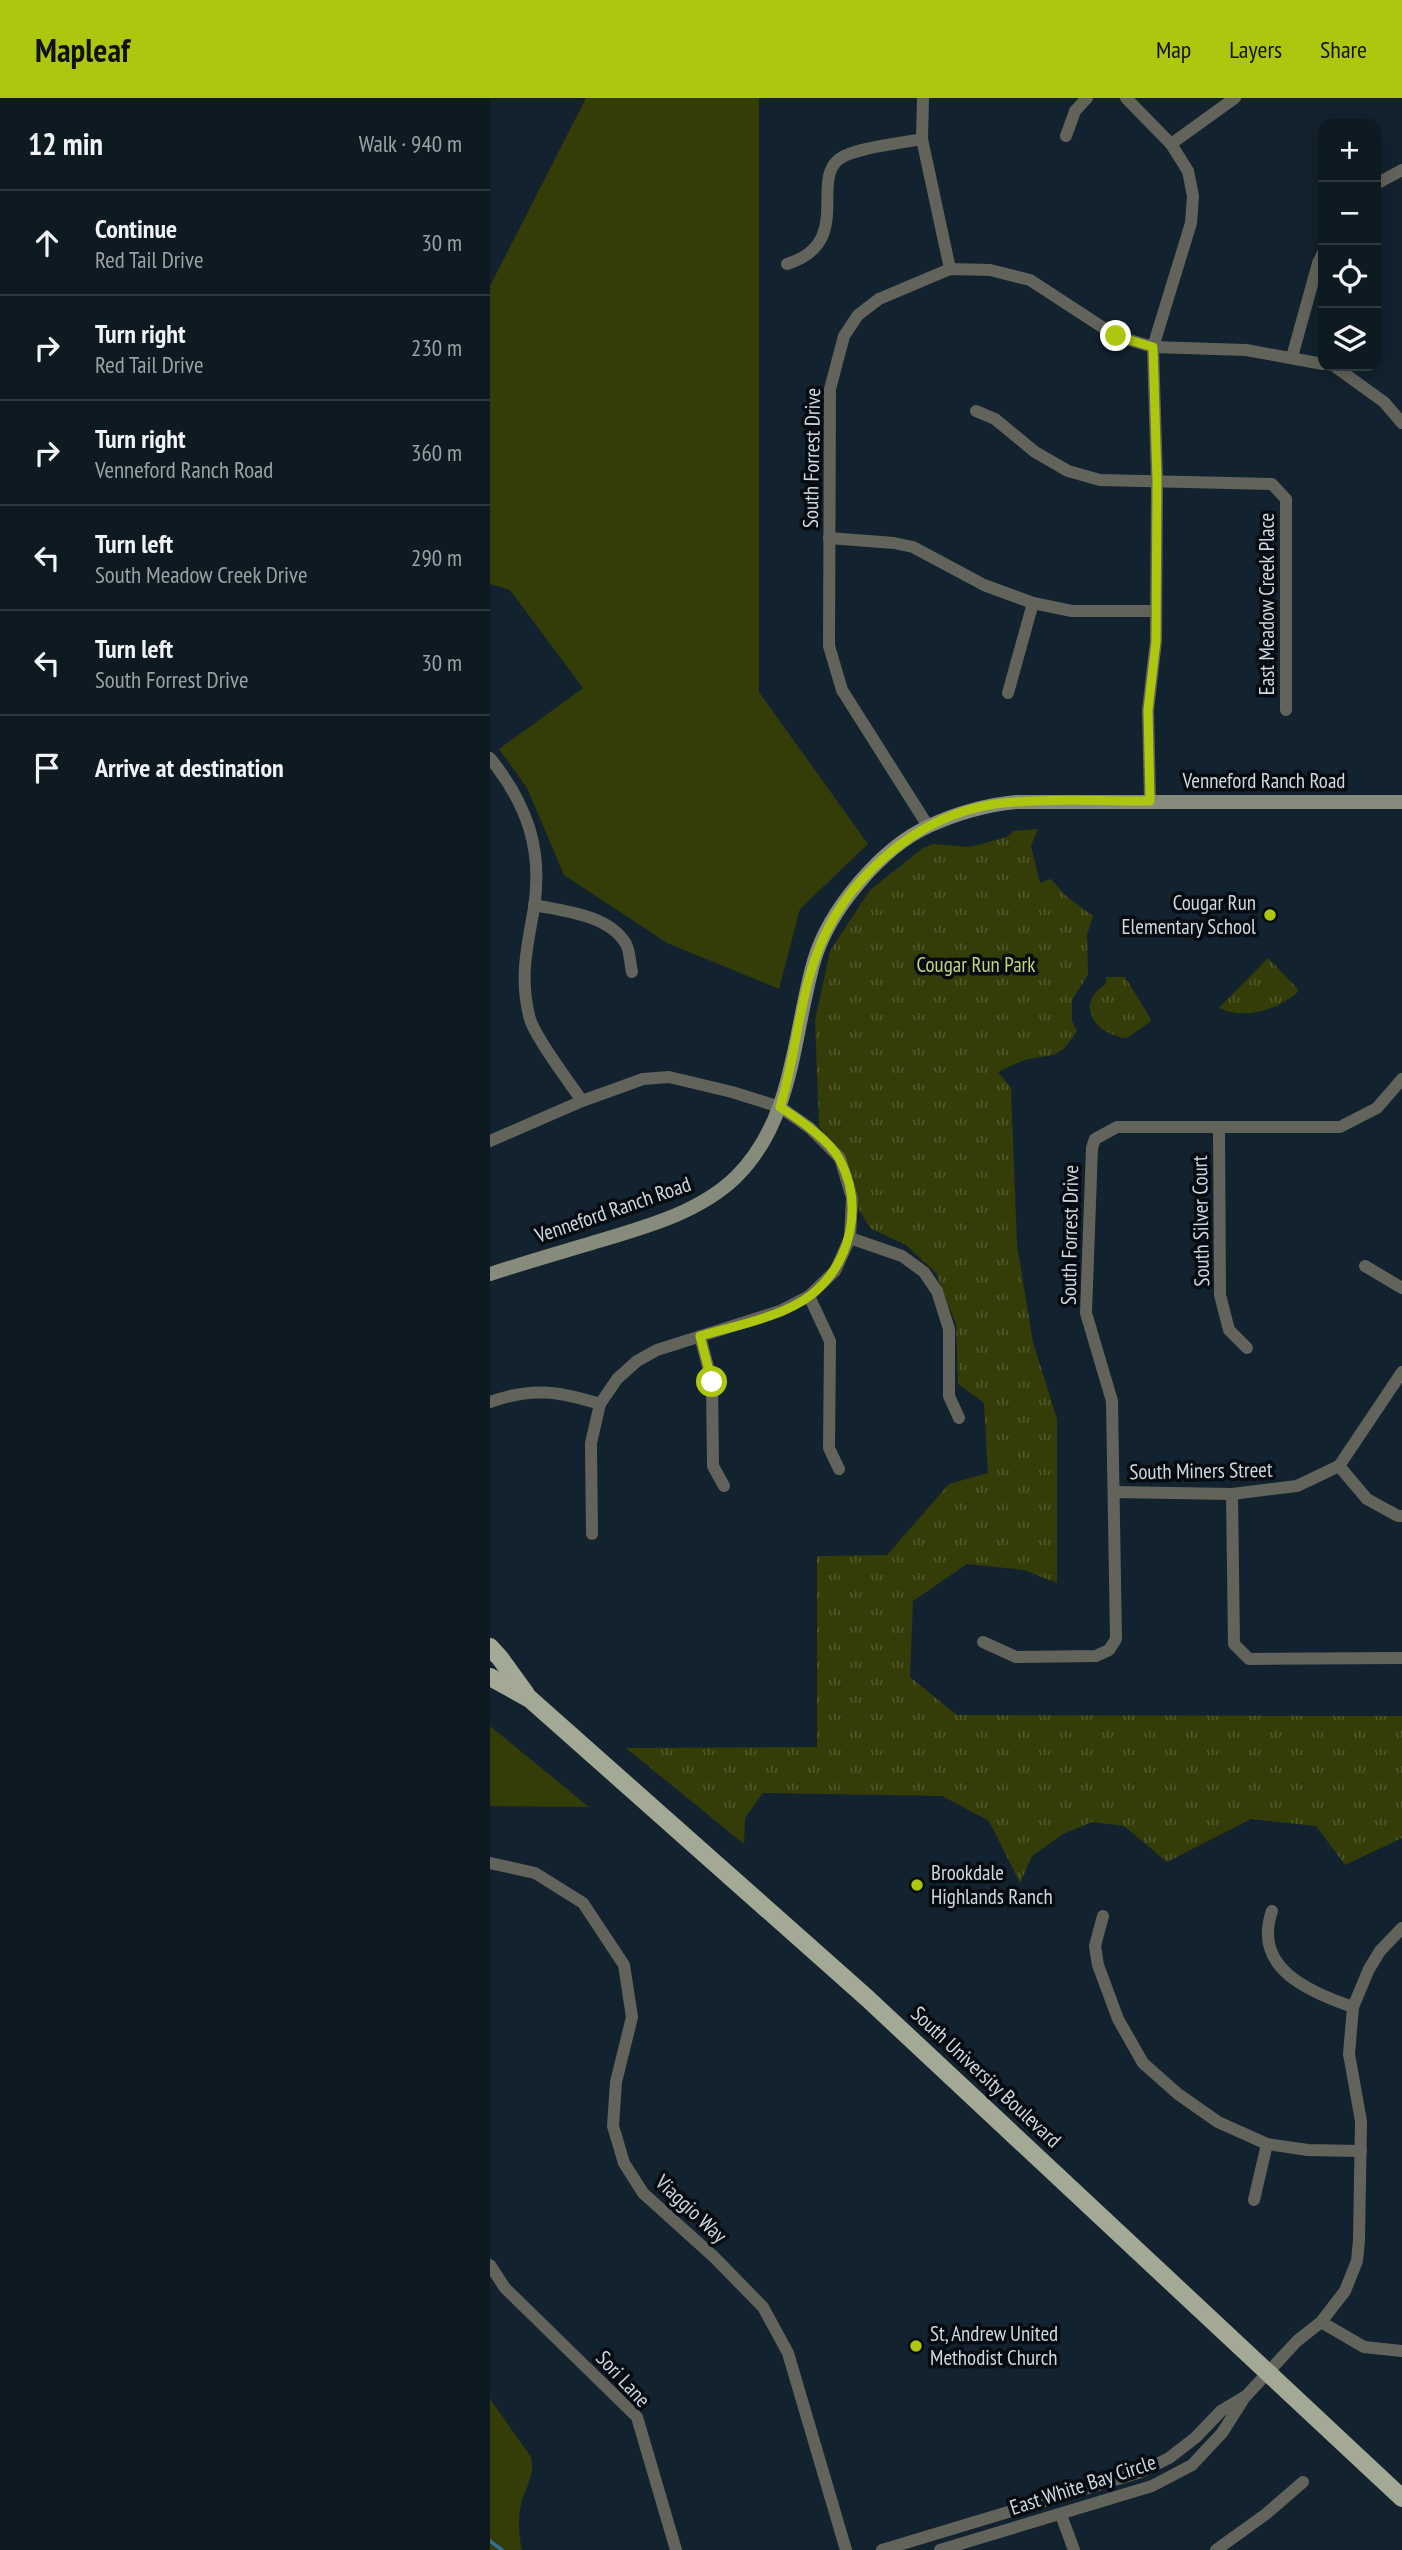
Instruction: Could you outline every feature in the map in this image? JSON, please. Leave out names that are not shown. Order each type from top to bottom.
[{"type":"main road","name":"South University Boulevard","points":[[490,1647],[530,1699],[877,2007],[1402,2498]]},
{"type":"main road","name":"South University Boulevard","points":[[490,1677],[530,1699]]},
{"type":"street","points":[[923,98],[922,139],[950,269]]},
{"type":"street","points":[[1066,136],[1074,111],[1087,98]]},
{"type":"street","points":[[1126,98],[1171,144],[1188,171],[1193,196],[1191,223],[1153,347],[1157,480],[1156,641],[1148,710],[1150,801]]},
{"type":"street","points":[[1171,144],[1235,98]]},
{"type":"street","points":[[787,264],[806,258],[822,237],[828,214],[829,180],[835,162],[846,154],[922,139]]},
{"type":"street","points":[[1380,182],[1402,170]]},
{"type":"street","points":[[1292,358],[1318,263]]},
{"type":"street","name":"South Forrest Drive","points":[[928,826],[842,690],[829,646],[830,389],[844,336],[858,315],[879,299],[950,269],[989,270],[1030,280],[1116,336],[1153,347],[1246,350],[1318,363]]},
{"type":"street","points":[[1341,371],[1384,402],[1402,423]]},
{"type":"street","name":"East Meadow Creek Place","points":[[976,411],[995,419],[1035,452],[1068,471],[1100,480],[1272,484],[1286,499],[1286,710]]},
{"type":"street","points":[[829,538],[894,542],[913,547],[984,586],[1033,603],[1072,611],[1156,611]]},
{"type":"street","points":[[1008,693],[1033,603]]},
{"type":"street","points":[[490,758],[510,783],[528,820],[533,843],[537,879],[524,963],[524,991],[531,1023],[582,1101]]},
{"type":"street","name":"Venneford Ranch Road","points":[[490,1274],[629,1232],[694,1208],[734,1179],[760,1146],[780,1107],[814,960],[829,927],[862,879],[906,840],[928,826],[993,805],[1150,801],[1402,802]]},
{"type":"street","points":[[534,905],[578,914],[606,925],[627,945],[632,972]]},
{"type":"street","points":[[490,1141],[582,1101],[643,1079],[669,1077],[733,1092],[780,1107],[810,1128],[840,1158],[852,1198],[850,1238],[835,1271],[809,1296],[780,1311],[657,1350],[637,1361],[617,1379],[600,1404],[590,1443],[592,1534]]},
{"type":"street","name":"South Forrest Drive","points":[[983,1642],[1016,1657],[1096,1656],[1109,1650],[1116,1639],[1112,1401],[1086,1313],[1091,1148],[1095,1139],[1117,1127],[1340,1127],[1377,1108],[1402,1079]]},
{"type":"street","name":"South Silver Court","points":[[1219,1128],[1220,1296],[1229,1330],[1247,1348]]},
{"type":"street","points":[[850,1238],[902,1256],[924,1272],[937,1291],[949,1329],[949,1396],[958,1418]]},
{"type":"street","points":[[1365,1266],[1402,1289]]},
{"type":"street","points":[[809,1296],[830,1341],[829,1448],[839,1469]]},
{"type":"street","points":[[700,1336],[712,1382],[713,1465],[724,1486]]},
{"type":"street","points":[[1402,1372],[1339,1466],[1367,1499],[1402,1516]]},
{"type":"street","points":[[490,1402],[531,1391],[566,1393],[600,1404]]},
{"type":"street","name":"South Miners Street","points":[[1114,1492],[1232,1494],[1297,1486],[1339,1466]]},
{"type":"street","points":[[1232,1494],[1234,1644],[1249,1659],[1402,1658]]},
{"type":"street","name":"Viaggio Way","points":[[490,1863],[535,1873],[583,1903],[624,1965],[632,2017],[616,2082],[613,2126],[624,2163],[643,2193],[715,2257],[763,2306],[788,2353],[846,2550]]},
{"type":"street","points":[[1272,1911],[1266,1929],[1271,1949],[1285,1972],[1320,1995],[1353,2007]]},
{"type":"street","points":[[1103,1916],[1095,1945],[1098,1965],[1118,2019],[1143,2063],[1178,2094],[1219,2122],[1268,2144],[1308,2150],[1361,2151]]},
{"type":"street","points":[[882,2550],[1140,2472],[1169,2458],[1195,2438],[1221,2411],[1246,2396],[1288,2350],[1321,2322],[1345,2291],[1357,2261],[1361,2121],[1349,2054],[1353,2007],[1380,1951],[1402,1928]]},
{"type":"street","points":[[1254,2200],[1268,2144]]},
{"type":"street","name":"Sori Lane","points":[[490,2265],[505,2288],[637,2417],[676,2550]]},
{"type":"street","points":[[1321,2322],[1363,2347],[1402,2351]]},
{"type":"street","name":"East White Bay Circle","points":[[940,2550],[1152,2486],[1192,2465],[1222,2434],[1246,2396]]},
{"type":"street","points":[[1216,2550],[1303,2483]]},
{"type":"street","points":[[1061,2515],[1074,2550]]},
{"type":"green space","points":[[586,98],[759,98],[759,692],[868,844],[800,909],[779,989],[667,943],[564,875],[527,788],[499,749],[583,688],[510,590],[490,584],[490,286]]},
{"type":"green space","name":"Cougar Run Park","points":[[1038,829],[1031,846],[1040,883],[1051,879],[1065,895],[1093,916],[1087,935],[1088,975],[1072,1000],[1072,1021],[1077,1031],[1060,1052],[1025,1060],[998,1072],[1011,1088],[1017,1245],[1033,1342],[1057,1419],[1057,1583],[1024,1570],[967,1564],[913,1601],[910,1677],[957,1715],[1402,1716],[1402,1838],[1345,1865],[1316,1826],[1251,1819],[1167,1862],[1124,1826],[1092,1822],[1063,1834],[1032,1856],[1020,1883],[989,1821],[942,1796],[763,1793],[745,1818],[744,1844],[626,1748],[817,1747],[817,1556],[887,1555],[949,1484],[988,1473],[984,1403],[958,1384],[956,1324],[936,1273],[906,1245],[870,1228],[852,1198],[840,1158],[819,1126],[815,1021],[830,951],[870,890],[923,848],[933,844],[970,847],[1007,837],[1014,831]]},
{"type":"green space","points":[[1268,958],[1298,989],[1297,993],[1280,1004],[1260,1011],[1239,1013],[1219,1008]]},
{"type":"green space","points":[[1106,977],[1125,977],[1151,1019],[1127,1038],[1106,1032],[1093,1018],[1091,1001],[1096,992],[1106,984]]},
{"type":"green space","points":[[490,1726],[589,1807],[490,1806]]},
{"type":"green space","points":[[490,2399],[531,2457],[531,2474],[520,2513],[522,2550],[490,2550]]},
{"type":"waterway","points":[[490,2541],[502,2550]]},
{"type":"place","name":"Cougar Run Elementary School","points":[[1270,915]]},
{"type":"place","name":"Brookdale Highlands Ranch","points":[[917,1885]]},
{"type":"place","name":"St, Andrew United Methodist Church","points":[[916,2346]]},
{"type":"route","points":[[712,1382],[700,1336],[780,1311],[809,1296],[835,1271],[850,1238],[852,1198],[840,1158],[810,1128],[780,1107],[814,960],[829,927],[849,896],[875,866],[906,840],[928,826],[970,810],[1016,803],[1150,801],[1148,710],[1156,641],[1157,480],[1153,347],[1116,336]]}]
